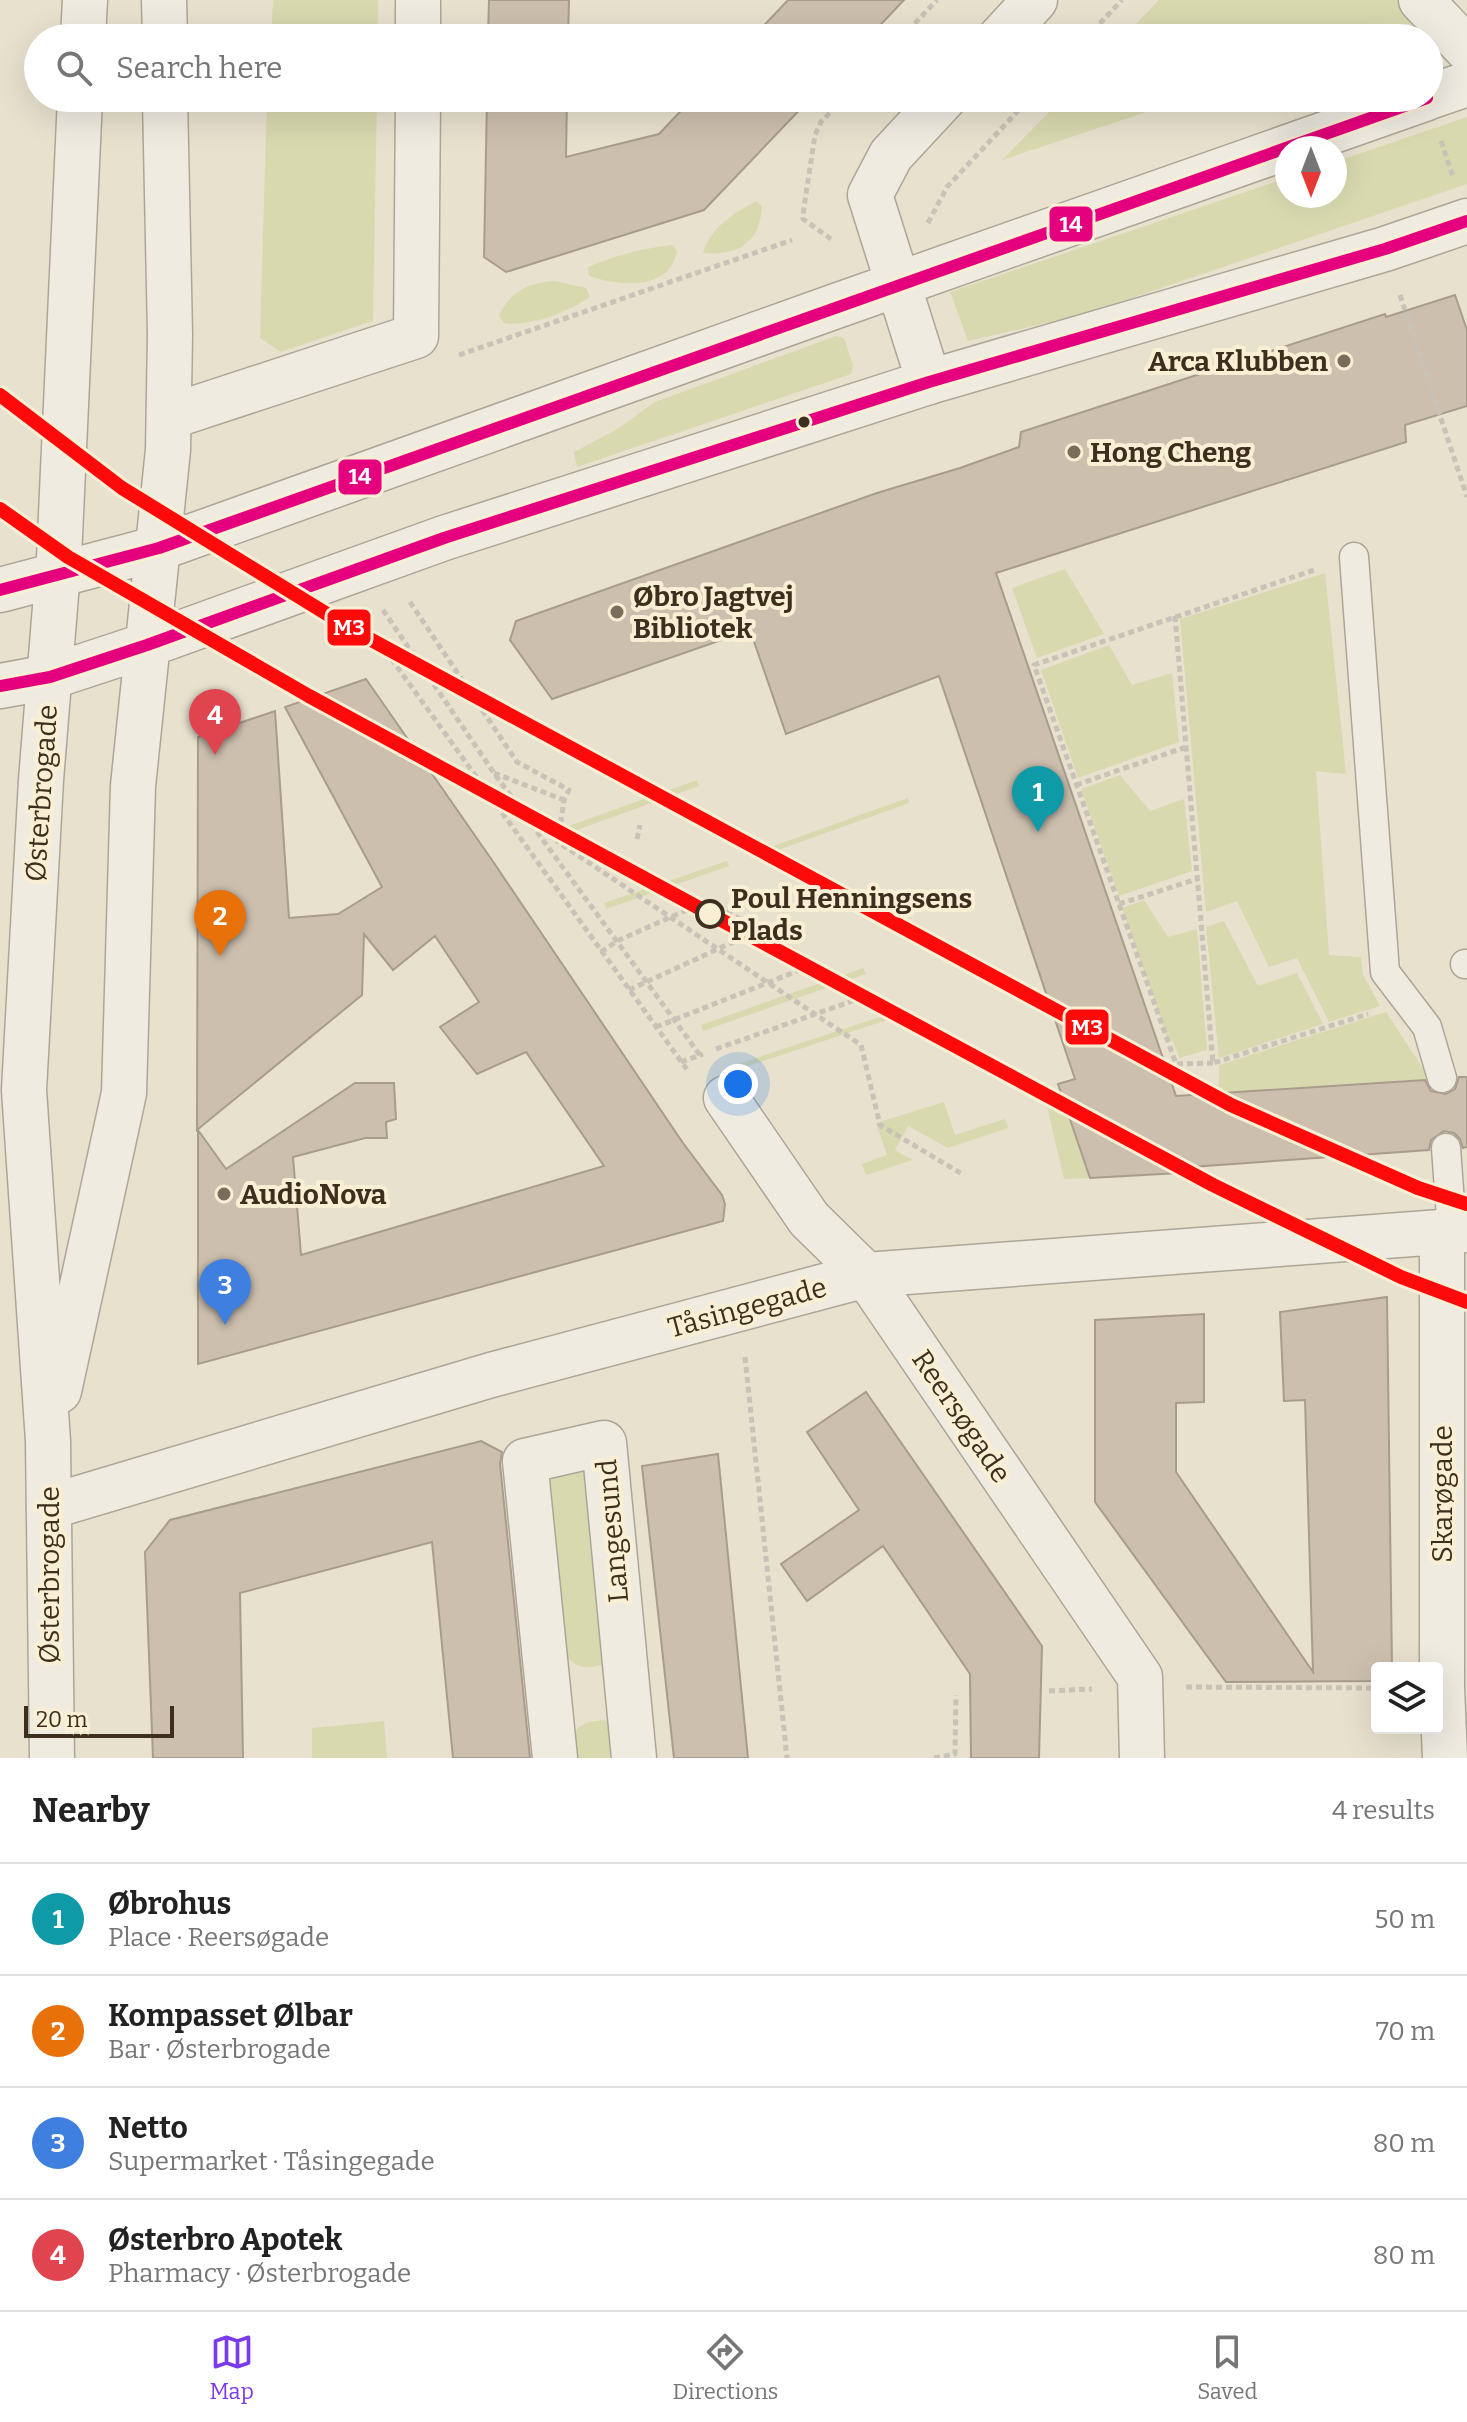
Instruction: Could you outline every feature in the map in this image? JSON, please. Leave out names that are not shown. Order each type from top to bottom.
[{"type":"street","points":[[84,24],[85,0]]},
{"type":"street","points":[[164,0],[165,24]]},
{"type":"street","points":[[418,0],[418,24]]},
{"type":"street","points":[[1013,24],[1035,0]]},
{"type":"street","points":[[1421,0],[1467,49]]},
{"type":"street","points":[[1443,93],[1467,84]]},
{"type":"street","name":"Østerbrogade","points":[[52,1758],[48,1441],[12,1090],[57,577],[79,112]]},
{"type":"street","name":"Østerbrogade","points":[[48,1441],[124,1093],[133,786],[159,548],[169,417],[165,112]]},
{"type":"street","points":[[169,417],[416,336],[418,112]]},
{"type":"street","points":[[929,382],[870,195],[891,155],[931,112]]},
{"type":"street","points":[[0,590],[159,548],[1388,112]]},
{"type":"street","points":[[0,686],[50,677],[459,533],[929,382],[1385,249],[1467,221]]},
{"type":"street","name":"Reersøgade","points":[[726,1098],[809,1219],[866,1275],[1140,1677],[1142,1758]]},
{"type":"street","name":"Tåsingegade","points":[[49,1507],[491,1375],[866,1275],[1454,1231]]},
{"type":"street","name":"Skarøgade","points":[[1442,1757],[1454,1231]]},
{"type":"street","name":"Langesund","points":[[555,1758],[525,1461],[604,1443],[634,1758]]},
{"type":"lane","points":[[1354,557],[1385,972],[1427,1027],[1442,1078]]},
{"type":"lane","points":[[1446,1148],[1454,1231]]},
{"type":"path","points":[[914,24],[937,0]]},
{"type":"path","points":[[1099,24],[1122,0]]},
{"type":"path","points":[[897,286],[947,187],[1017,112]]},
{"type":"path","points":[[1441,139],[1454,179]]},
{"type":"path","points":[[416,336],[451,357],[792,240]]},
{"type":"path","points":[[1385,249],[1467,497]]},
{"type":"path","points":[[1354,557],[1034,665],[1176,1064],[1213,1063],[1407,1002]]},
{"type":"path","points":[[358,570],[494,773],[723,1086],[726,1098],[704,1093],[601,952],[358,570]]},
{"type":"path","points":[[358,570],[517,762],[569,790],[564,800],[558,842],[861,1045],[880,1125],[962,1174]]},
{"type":"path","points":[[1175,616],[1213,1063]]},
{"type":"path","points":[[1076,785],[1186,747]]},
{"type":"path","points":[[494,773],[564,800]]},
{"type":"path","points":[[637,839],[640,825]]},
{"type":"path","points":[[1119,904],[1197,879]]},
{"type":"path","points":[[601,952],[617,941],[707,901],[816,963],[673,1017],[656,1027]]},
{"type":"path","points":[[629,990],[759,930]]},
{"type":"path","points":[[681,1062],[855,1000]]},
{"type":"path","points":[[740,1309],[787,1758]]},
{"type":"path","points":[[1049,1691],[1140,1687],[1371,1688]]},
{"type":"path","points":[[934,1758],[955,1754],[956,1695]]},
{"type":"green space","points":[[273,0],[378,0],[378,24],[272,24]]},
{"type":"green space","points":[[1159,0],[1403,0],[1424,19],[1409,24],[1136,24]]},
{"type":"green space","points":[[267,112],[377,112],[373,321],[281,352],[260,338]]},
{"type":"green space","points":[[1049,112],[1147,112],[1002,160]]},
{"type":"green space","points":[[1467,117],[1467,184],[1085,314],[968,341],[950,292],[1275,182],[1275,208],[1347,208],[1347,158]]},
{"type":"green space","points":[[756,201],[762,206],[752,238],[737,249],[703,253],[717,229]]},
{"type":"green space","points":[[672,245],[677,251],[672,264],[664,274],[653,280],[627,283],[589,276],[588,267],[598,263],[640,250]]},
{"type":"green space","points":[[554,281],[586,288],[590,297],[549,317],[526,323],[504,323],[499,316],[514,294],[528,286]]},
{"type":"green space","points":[[836,336],[844,338],[853,365],[851,374],[577,467],[574,452],[616,430],[655,402]]},
{"type":"green space","points":[[1065,569],[1104,634],[1037,658],[1012,588]]},
{"type":"green space","points":[[1325,573],[1346,774],[1316,771],[1329,955],[1361,957],[1363,975],[1380,1006],[1329,1022],[1297,958],[1269,967],[1237,901],[1206,912],[1180,619]]},
{"type":"green space","points":[[1109,645],[1132,685],[1172,673],[1179,742],[1078,778],[1041,670]]},
{"type":"green space","points":[[1120,775],[1150,811],[1184,799],[1192,871],[1119,896],[1081,789]]},
{"type":"green space","points":[[697,780],[699,786],[554,838],[552,832]]},
{"type":"green space","points":[[908,798],[909,803],[761,856],[759,851]]},
{"type":"green space","points":[[727,861],[729,866],[606,909],[604,903]]},
{"type":"green space","points":[[1144,900],[1168,937],[1197,929],[1207,1050],[1179,1058],[1174,1043],[1167,1037],[1122,908]]},
{"type":"green space","points":[[1224,921],[1258,986],[1297,973],[1323,1024],[1219,1058],[1206,927]]},
{"type":"green space","points":[[863,968],[866,974],[703,1031],[701,1025]]},
{"type":"green space","points":[[1386,1012],[1430,1079],[1195,1095],[1195,1091],[1219,1085],[1219,1065]]},
{"type":"green space","points":[[889,1014],[890,1019],[724,1074],[723,1069]]},
{"type":"green space","points":[[1063,1097],[1090,1178],[1064,1179],[1046,1102]]},
{"type":"green space","points":[[944,1102],[955,1135],[1005,1119],[1008,1128],[948,1148],[908,1126],[895,1150],[913,1160],[866,1175],[862,1164],[887,1155],[876,1123]]},
{"type":"green space","points":[[588,1469],[604,1664],[592,1667],[573,1663],[564,1655],[547,1489],[551,1475]]},
{"type":"green space","points":[[604,1720],[614,1724],[624,1758],[573,1758],[573,1741],[577,1730],[587,1723]]},
{"type":"green space","points":[[384,1721],[387,1758],[312,1758],[312,1728]]},
{"type":"building","points":[[489,0],[569,0],[568,24],[488,24]]},
{"type":"building","points":[[788,0],[904,0],[881,24],[765,24]]},
{"type":"building","points":[[487,112],[567,112],[566,157],[659,134],[680,112],[798,112],[704,210],[506,272],[484,257]]},
{"type":"building","points":[[1455,295],[1467,330],[1467,406],[1405,425],[1406,442],[996,573],[1176,1096],[1425,1080],[1431,1091],[1446,1094],[1455,1089],[1459,1077],[1467,1077],[1467,1147],[1463,1148],[1454,1133],[1444,1131],[1431,1140],[1429,1150],[1177,1168],[1179,1173],[1090,1178],[1058,1084],[1075,1079],[939,676],[786,734],[750,630],[552,699],[510,640],[516,621],[877,493],[1019,447],[1021,432],[1385,314],[1386,317]]},
{"type":"building","points":[[366,679],[683,1143],[722,1195],[725,1204],[723,1221],[198,1364],[198,1130],[226,1169],[355,1083],[394,1083],[396,1119],[386,1122],[387,1138],[365,1138],[293,1157],[301,1255],[604,1166],[526,1052],[477,1074],[440,1027],[479,1002],[435,936],[393,970],[364,934],[362,995],[197,1130],[198,737],[275,711],[289,918],[338,914],[382,887],[285,707]]},
{"type":"building","points":[[1387,1297],[1392,1662],[1371,1662],[1371,1681],[1226,1682],[1095,1502],[1095,1320],[1204,1314],[1204,1402],[1176,1403],[1176,1472],[1313,1672],[1305,1400],[1284,1401],[1280,1312]]},
{"type":"building","points":[[866,1392],[1042,1646],[1039,1758],[971,1758],[970,1674],[883,1546],[807,1601],[781,1564],[859,1510],[807,1432]]},
{"type":"building","points":[[481,1441],[502,1452],[500,1464],[530,1758],[453,1758],[432,1542],[240,1593],[243,1758],[153,1758],[145,1552],[170,1520]]},
{"type":"building","points":[[718,1454],[748,1758],[674,1758],[642,1466]]},
{"type":"transit line","name":"14","points":[[0,590],[159,548],[1388,112]]},
{"type":"transit line","name":"14","points":[[0,686],[50,677],[444,538],[929,382],[1385,249],[1467,221]]},
{"type":"transit line","name":"M3","points":[[0,395],[122,488],[353,630],[1231,1105],[1418,1188],[1467,1204]]},
{"type":"transit line","name":"M3","points":[[0,509],[68,557],[309,696],[712,915],[1213,1185],[1401,1277],[1467,1302]]},
{"type":"place","name":"Arca Klubben","points":[[1344,361]]},
{"type":"place","name":"Hong Cheng","points":[[1074,452]]},
{"type":"place","name":"Øbro Jagtvej Bibliotek","points":[[617,612]]},
{"type":"place","name":"Østerbro Apotek","points":[[215,755]]},
{"type":"place","name":"Øbrohus","points":[[1038,832]]},
{"type":"place","name":"Poul Henningsens Plads","points":[[710,914]]},
{"type":"place","name":"Kompasset Ølbar","points":[[220,956]]},
{"type":"place","name":"AudioNova","points":[[224,1194]]},
{"type":"place","name":"Netto","points":[[225,1325]]}]
